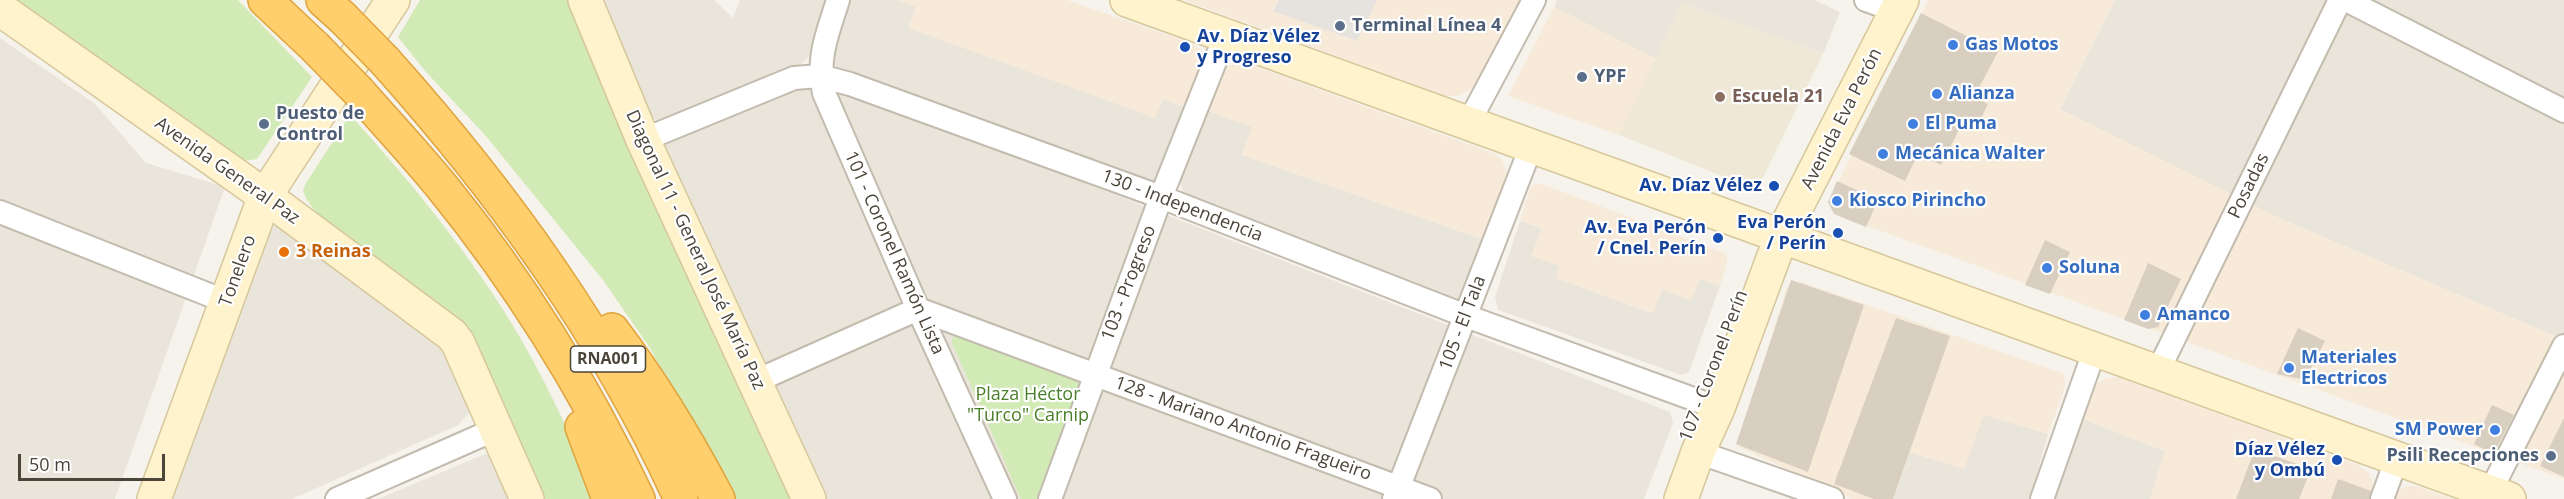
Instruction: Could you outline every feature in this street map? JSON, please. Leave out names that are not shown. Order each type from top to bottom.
[{"type":"highway","name":"RNA001","points":[[266,0],[359,93],[442,187],[490,249],[579,384],[638,499]]},
{"type":"highway","name":"RNA001","points":[[333,9],[385,61],[445,130],[523,227],[584,319],[622,382],[681,499]]},
{"type":"highway","points":[[523,227],[589,300],[646,375],[718,499]]},
{"type":"highway","points":[[490,249],[578,417],[609,499]]},
{"type":"main road","name":"Tonelero","points":[[154,499],[265,196],[393,0]]},
{"type":"main road","name":"Diagonal 11 - General José María Paz","points":[[585,0],[643,140],[809,499]]},
{"type":"main road","points":[[1127,0],[1226,34],[1772,235],[2499,495]]},
{"type":"main road","name":"Avenida Eva Perón","points":[[1772,235],[1885,4]]},
{"type":"main road","name":"Avenida General Paz","points":[[0,9],[265,196],[452,335],[458,343],[527,499]]},
{"type":"main road","name":"107 - Coronel Perín","points":[[1681,499],[1698,452],[1711,404],[1772,235]]},
{"type":"main road","name":"107 - Coronel Perín","points":[[1662,499],[1711,404]]},
{"type":"street","name":"101 - Coronel Ramón Lista","points":[[838,0],[821,53],[820,76],[831,113],[1005,499]]},
{"type":"street","points":[[1468,124],[1534,0]]},
{"type":"street","name":"Posadas","points":[[2157,371],[2340,0]]},
{"type":"street","points":[[2346,0],[2564,111]]},
{"type":"street","name":"103 - Progreso","points":[[1050,499],[1161,197],[1226,34]]},
{"type":"street","name":"130 - Independencia","points":[[643,140],[794,78],[820,76],[849,84],[1161,197],[1466,316],[1711,404]]},
{"type":"street","name":"105 - El Tala","points":[[1396,493],[1531,147]]},
{"type":"street","points":[[0,212],[227,302]]},
{"type":"street","points":[[756,381],[918,309]]},
{"type":"street","name":"128 - Mariano Antonio Fragueiro","points":[[918,309],[1396,493],[1430,499]]},
{"type":"street","points":[[2499,495],[2564,346]]},
{"type":"street","points":[[2042,499],[2095,349]]},
{"type":"street","points":[[337,499],[496,429]]},
{"type":"street","points":[[1698,452],[1832,499]]},
{"type":"street","points":[[2382,499],[2397,458]]},
{"type":"shaded area","points":[[594,0],[714,0],[733,18],[740,0],[829,0],[813,53],[801,64],[658,121],[651,117]]},
{"type":"shaded area","points":[[848,0],[898,0],[916,6],[909,28],[1155,117],[1163,99],[1185,107],[1159,176],[1153,182],[1145,183],[839,71],[831,50]]},
{"type":"shaded area","points":[[898,0],[1067,0],[1196,45],[1205,61],[1185,107],[1163,99],[1155,118],[909,28],[916,7]]},
{"type":"shaded area","points":[[1184,0],[1279,0],[1273,10],[1356,41],[1377,0],[1520,0],[1477,86],[1458,96],[1445,96]]},
{"type":"shaded area","name":"Terminal Línea 4","points":[[1279,0],[1377,0],[1357,41],[1273,11]]},
{"type":"shaded area","points":[[1557,0],[1815,0],[1840,12],[1823,54],[1682,3],[1656,59],[1554,7]]},
{"type":"shaded area","points":[[1928,0],[2115,0],[2060,109],[2281,219],[2564,340],[2564,479],[1837,215],[1831,197]]},
{"type":"shaded area","points":[[2115,0],[2564,0],[2564,340],[2281,219],[2060,109]]},
{"type":"shaded area","name":"Escuela 21","points":[[1682,3],[1823,54],[1757,190],[1619,135]]},
{"type":"shaded area","name":"YPF","points":[[1554,7],[1656,59],[1619,135],[1508,96]]},
{"type":"shaded area","points":[[0,38],[95,104],[146,163],[225,187],[115,499],[0,499]]},
{"type":"shaded area","points":[[1241,61],[1495,154],[1502,160],[1507,173],[1482,239],[1242,155],[1252,127],[1206,110],[1224,68]]},
{"type":"shaded area","points":[[808,85],[855,93],[1670,412],[1673,423],[1644,499],[819,499],[663,157],[665,144],[678,136]]},
{"type":"shaded area","points":[[1206,110],[1253,127],[1242,155],[1482,239],[1461,297],[1455,300],[1184,194],[1179,180]]},
{"type":"shaded area","points":[[1539,183],[1727,254],[1727,263],[1720,286],[1700,279],[1691,300],[1662,289],[1653,313],[1556,278],[1560,266],[1531,256],[1542,228],[1520,221],[1531,186]]},
{"type":"shaded area","points":[[1520,221],[1542,228],[1560,266],[1556,278],[1652,313],[1662,289],[1691,300],[1700,278],[1720,286],[1689,372],[1681,375],[1498,310],[1495,297]]},
{"type":"shaded area","points":[[279,224],[442,345],[471,404],[470,412],[458,425],[292,499],[166,499],[269,227]]},
{"type":"shaded area","points":[[1799,281],[2064,374],[2065,386],[2048,434],[1984,415],[1964,469],[1910,452],[1893,499],[1852,499],[1737,446],[1787,287]]},
{"type":"shaded area","points":[[2118,377],[2358,465],[2368,472],[2373,483],[2374,499],[2150,499],[2165,451],[2080,418],[2093,385],[2107,378]]},
{"type":"shaded area","points":[[1983,414],[2048,434],[2030,499],[1893,499],[1910,452],[1964,469]]},
{"type":"shaded area","points":[[2080,418],[2165,451],[2150,499],[2047,499]]},
{"type":"shaded area","points":[[485,454],[490,455],[515,499],[378,499]]},
{"type":"shaded area","points":[[2408,486],[2419,487],[2452,499],[2393,499],[2396,491]]},
{"type":"green space","points":[[0,0],[238,0],[312,77],[257,159],[244,161]]},
{"type":"green space","points":[[420,0],[573,0],[796,499],[728,499],[650,348],[603,280],[485,135],[426,72],[398,37]]},
{"type":"green space","points":[[350,115],[434,213],[492,292],[534,362],[598,499],[540,499],[503,415],[346,239],[315,211],[307,200],[303,191],[306,183]]},
{"type":"green space","name":"Plaza Héctor \"Turco\" Carnip","points":[[960,334],[1082,378],[1046,499],[1021,499],[952,343],[953,336]]},
{"type":"building","points":[[1921,13],[1998,52],[1974,97],[1988,104],[1976,129],[1963,122],[1941,165],[1918,154],[1905,181],[1849,154]]},
{"type":"building","points":[[1837,181],[1878,200],[1866,227],[1834,214],[1828,202]]},
{"type":"building","name":"Soluna","points":[[2045,240],[2070,252],[2050,294],[2025,285]]},
{"type":"building","points":[[2148,263],[2181,279],[2158,327],[2148,329],[2124,320]]},
{"type":"building","points":[[1791,280],[1864,305],[1808,472],[1736,444]]},
{"type":"building","points":[[1896,318],[1950,336],[1893,499],[1874,499],[1834,484]]},
{"type":"building","points":[[2298,328],[2325,341],[2305,380],[2277,374]]},
{"type":"building","name":"SM Power","points":[[2492,405],[2514,415],[2496,449],[2490,452],[2474,444]]},
{"type":"building","points":[[2564,418],[2564,477],[2540,466]]},
{"type":"building","points":[[2255,449],[2311,469],[2299,499],[2236,499]]},
{"type":"building","points":[[2338,479],[2371,491],[2369,499],[2331,499]]},
{"type":"place","name":"Terminal Línea 4","points":[[1340,26]]},
{"type":"place","name":"Gas Motos","points":[[1953,45]]},
{"type":"place","name":"Av. Díaz Vélez y Progreso","points":[[1185,47]]},
{"type":"place","name":"YPF","points":[[1582,77]]},
{"type":"place","name":"Alianza","points":[[1937,94]]},
{"type":"place","name":"Escuela 21","points":[[1720,97]]},
{"type":"place","name":"Puesto de Control","points":[[264,124]]},
{"type":"place","name":"El Puma","points":[[1913,124]]},
{"type":"place","name":"Mecánica Walter","points":[[1883,154]]},
{"type":"place","name":"Av. Díaz Vélez","points":[[1774,186]]},
{"type":"place","name":"Kiosco Pirincho","points":[[1837,201]]},
{"type":"place","name":"Eva Perón / Perín","points":[[1838,233]]},
{"type":"place","name":"Av. Eva Perón / Cnel. Perín","points":[[1718,238]]},
{"type":"place","name":"3 Reinas","points":[[284,252]]},
{"type":"place","name":"Soluna","points":[[2047,268]]},
{"type":"place","name":"Amanco","points":[[2145,315]]},
{"type":"place","name":"Materiales Electricos","points":[[2289,368]]},
{"type":"place","name":"SM Power","points":[[2495,430]]},
{"type":"place","name":"Psili Recepciones","points":[[2551,456]]},
{"type":"place","name":"Díaz Vélez y Ombú","points":[[2337,460]]}]
